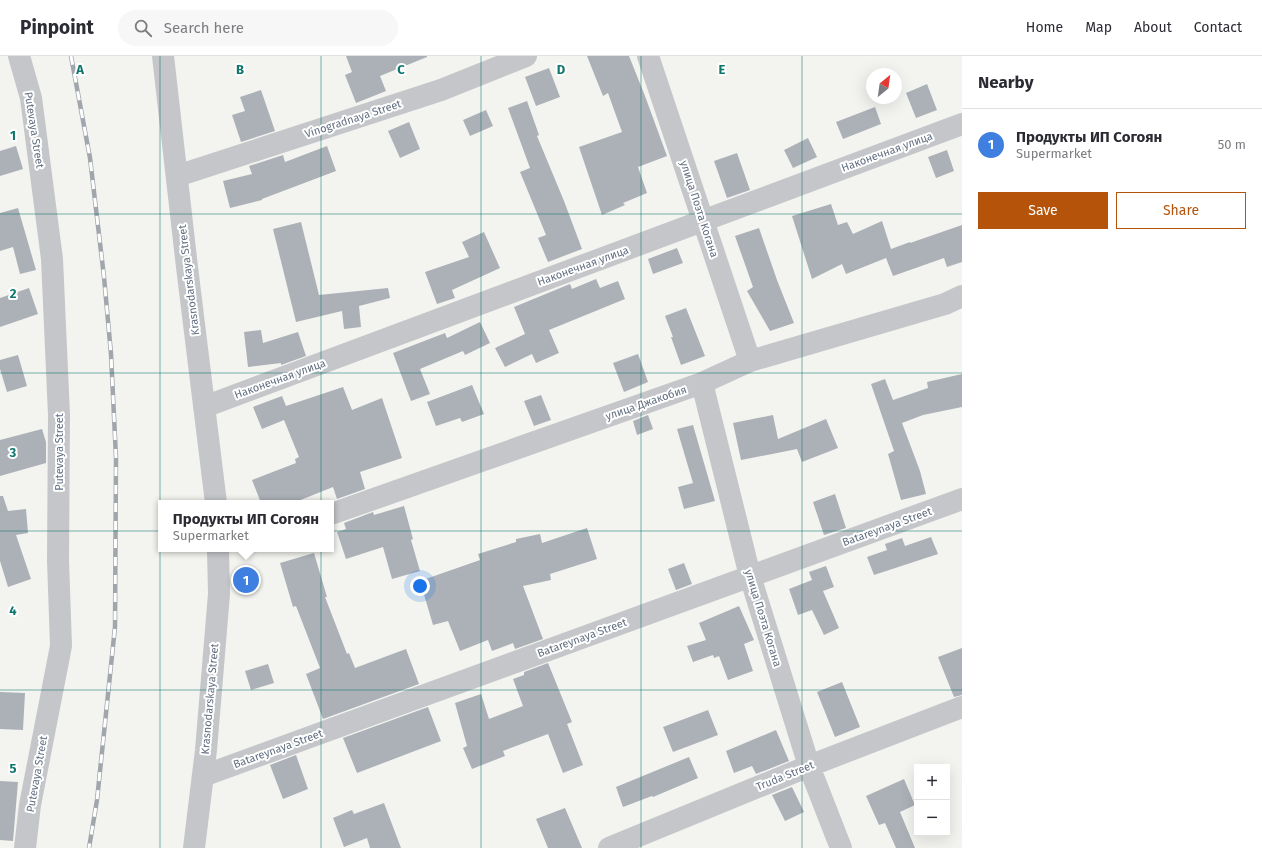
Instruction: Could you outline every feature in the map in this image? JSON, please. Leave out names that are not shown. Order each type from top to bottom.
[{"type":"street","name":"Putevaya Street","points":[[19,56],[31,98],[52,259],[59,415],[58,560],[61,646],[30,805],[24,848]]},
{"type":"street","name":"Krasnodarskaya Street","points":[[163,56],[216,500]]},
{"type":"street","name":"Vinogradnaya Street","points":[[177,176],[441,90],[526,56]]},
{"type":"street","name":"улица Поэта Когана","points":[[648,56],[750,361]]},
{"type":"street","name":"Наконечная улица","points":[[204,407],[962,124]]},
{"type":"street","name":"улица Джакобия","points":[[334,513],[702,383],[750,361],[945,304],[962,296]]},
{"type":"street","name":"улица Поэта Когана","points":[[702,383],[750,576],[809,766],[841,848]]},
{"type":"street","name":"Batareynaya Street","points":[[203,776],[962,499]]},
{"type":"street","name":"Krasnodarskaya Street","points":[[194,848],[203,776],[223,552]]},
{"type":"street","name":"Truda Street","points":[[608,848],[809,766],[962,708]]},
{"type":"building","points":[[346,56],[427,57],[380,76],[386,91],[356,103],[345,75],[352,72]]},
{"type":"building","points":[[587,56],[629,56],[667,156],[638,167],[647,193],[623,203],[625,205],[602,215],[579,147],[622,132],[608,93],[603,96]]},
{"type":"building","points":[[549,68],[560,97],[536,106],[525,77]]},
{"type":"building","points":[[927,84],[937,110],[916,118],[906,93]]},
{"type":"building","points":[[261,90],[275,131],[241,142],[232,115],[245,111],[240,97]]},
{"type":"building","points":[[527,101],[539,135],[537,136],[582,249],[548,262],[538,238],[546,235],[520,172],[530,168],[508,108]]},
{"type":"building","points":[[875,107],[881,124],[843,139],[836,122]]},
{"type":"building","points":[[486,110],[493,126],[470,136],[463,120]]},
{"type":"building","points":[[409,122],[420,149],[400,158],[388,131]]},
{"type":"building","points":[[808,138],[817,157],[793,168],[784,150]]},
{"type":"building","points":[[16,146],[23,169],[0,176],[0,151]]},
{"type":"building","points":[[327,146],[336,171],[262,200],[230,208],[223,181],[252,174],[249,166],[283,155],[285,162]]},
{"type":"building","points":[[947,150],[954,171],[936,178],[928,157]]},
{"type":"building","points":[[737,153],[750,190],[727,198],[714,161]]},
{"type":"building","points":[[831,204],[838,225],[847,222],[853,234],[882,221],[891,249],[962,225],[962,262],[947,267],[944,258],[893,276],[886,258],[846,274],[842,264],[812,279],[792,216]]},
{"type":"building","points":[[18,208],[36,270],[20,274],[13,247],[0,251],[0,213]]},
{"type":"building","points":[[301,222],[319,295],[388,288],[390,298],[359,306],[361,327],[344,329],[342,311],[296,322],[273,229]]},
{"type":"building","points":[[759,228],[794,323],[770,331],[747,291],[753,287],[735,236]]},
{"type":"building","points":[[484,232],[500,268],[452,290],[455,298],[437,304],[425,272],[469,257],[462,242]]},
{"type":"building","points":[[677,248],[683,263],[653,274],[648,259]]},
{"type":"building","points":[[596,279],[600,288],[618,281],[625,299],[549,330],[559,353],[536,363],[532,354],[505,367],[495,348],[525,334],[514,307],[570,284],[572,289]]},
{"type":"building","points":[[29,288],[38,314],[0,327],[0,298]]},
{"type":"building","points":[[686,308],[705,356],[681,365],[665,316]]},
{"type":"building","points":[[480,322],[490,343],[465,355],[463,351],[420,369],[430,394],[411,401],[393,353],[445,333],[447,338]]},
{"type":"building","points":[[261,330],[263,343],[298,332],[306,356],[281,365],[281,363],[248,367],[244,332]]},
{"type":"building","points":[[638,354],[648,382],[624,392],[613,363]]},
{"type":"building","points":[[18,355],[27,386],[7,392],[0,369],[0,360]]},
{"type":"building","points":[[962,374],[962,407],[923,415],[902,423],[920,471],[926,494],[901,500],[888,454],[894,451],[871,384],[885,379],[893,400],[928,388],[927,382]]},
{"type":"building","points":[[472,385],[484,414],[462,422],[460,418],[436,426],[427,402]]},
{"type":"building","points":[[343,387],[352,410],[382,398],[402,458],[360,472],[365,489],[337,499],[333,487],[300,500],[260,500],[252,480],[296,463],[295,459],[299,457],[284,420],[262,429],[253,407],[282,396],[286,406]]},
{"type":"building","points":[[541,395],[551,420],[534,426],[524,401]]},
{"type":"building","points":[[648,415],[653,429],[637,435],[633,421]]},
{"type":"building","points":[[773,415],[778,439],[826,419],[838,448],[802,462],[797,449],[741,460],[733,423]]},
{"type":"building","points":[[693,425],[715,501],[684,509],[678,487],[693,483],[677,429]]},
{"type":"building","points":[[42,429],[46,442],[46,463],[0,476],[0,440]]},
{"type":"building","points":[[835,494],[846,528],[824,535],[813,502]]},
{"type":"building","points":[[0,496],[3,496],[8,511],[26,509],[28,533],[16,535],[31,579],[8,587],[0,561]]},
{"type":"building","points":[[404,506],[413,539],[411,540],[420,571],[392,579],[383,547],[346,559],[337,532],[346,529],[344,523],[373,512],[374,515]]},
{"type":"building","points":[[587,528],[597,559],[550,574],[551,580],[523,586],[543,639],[515,649],[513,643],[492,651],[488,640],[460,651],[448,621],[433,625],[420,581],[480,560],[478,554],[516,542],[516,539],[540,534],[542,543]]},
{"type":"building","points":[[931,537],[938,554],[874,575],[867,557],[887,550],[885,544],[902,538],[905,546]]},
{"type":"building","points":[[314,553],[327,597],[325,597],[347,654],[349,653],[355,668],[406,649],[419,684],[323,719],[306,674],[320,668],[296,606],[293,607],[280,563]]},
{"type":"building","points":[[684,563],[692,584],[676,590],[668,569]]},
{"type":"building","points":[[826,566],[834,587],[823,591],[839,628],[824,635],[812,610],[798,615],[789,589],[812,580],[809,572]]},
{"type":"building","points":[[739,606],[754,640],[744,644],[753,671],[728,680],[719,656],[714,658],[713,655],[693,662],[687,646],[706,640],[699,623]]},
{"type":"building","points":[[962,648],[962,695],[954,697],[938,657]]},
{"type":"building","points":[[548,663],[572,722],[567,724],[583,765],[563,773],[548,734],[503,751],[505,756],[472,769],[463,748],[467,746],[455,703],[481,694],[489,719],[523,706],[513,679],[524,675],[524,672]]},
{"type":"building","points":[[268,664],[274,683],[251,690],[245,671]]},
{"type":"building","points":[[842,682],[860,727],[835,737],[817,692]]},
{"type":"building","points":[[0,692],[25,693],[23,730],[0,729]]},
{"type":"building","points":[[428,707],[441,741],[357,773],[343,738]]},
{"type":"building","points":[[708,710],[718,735],[673,752],[663,727]]},
{"type":"building","points":[[776,730],[789,761],[756,774],[752,766],[734,773],[726,751]]},
{"type":"building","points":[[296,755],[308,789],[283,799],[270,765]]},
{"type":"building","points":[[689,757],[698,778],[653,797],[652,796],[623,807],[616,787]]},
{"type":"building","points":[[904,779],[914,805],[900,812],[915,848],[896,848],[885,823],[879,825],[866,796]]},
{"type":"building","points":[[0,781],[18,782],[13,841],[0,840]]},
{"type":"building","points":[[792,787],[804,812],[785,821],[772,795]]},
{"type":"building","points":[[384,803],[401,848],[370,848],[367,838],[344,847],[333,818],[352,810],[354,814]]},
{"type":"building","points":[[565,808],[582,848],[548,848],[536,819]]},
{"type":"railway","points":[[71,56],[90,158],[104,277],[111,354],[116,458],[115,627],[97,800],[89,848]]},
{"type":"place","name":"Продукты ИП Согоян","points":[[246,580]]}]
